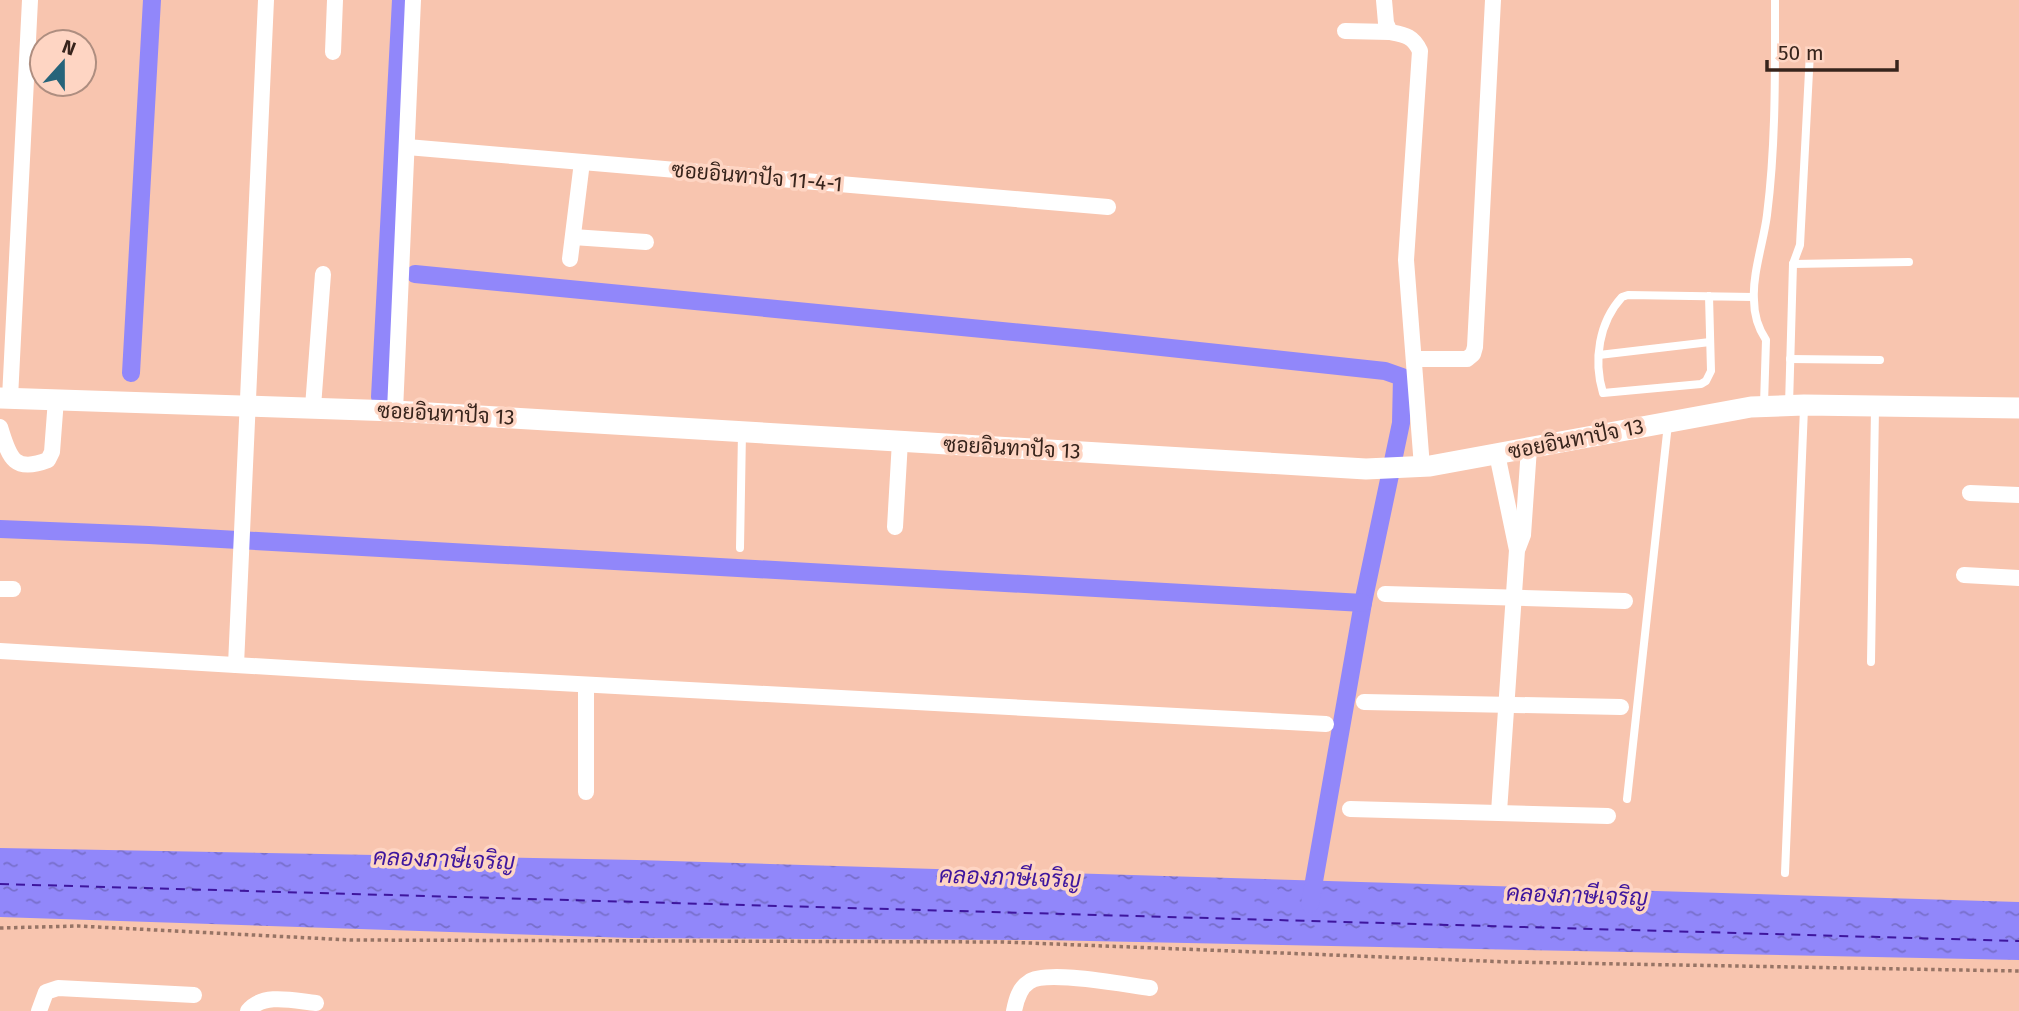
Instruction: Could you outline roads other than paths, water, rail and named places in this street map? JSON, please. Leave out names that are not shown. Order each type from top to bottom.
[{"type":"street","points":[[5,398],[30,0]]},
{"type":"street","points":[[236,665],[266,0]]},
{"type":"street","points":[[333,52],[335,0]]},
{"type":"street","points":[[395,411],[414,0]]},
{"type":"street","points":[[1384,0],[1386,23],[1390,32]]},
{"type":"street","points":[[1414,359],[1467,359],[1475,347],[1493,0]]},
{"type":"street","points":[[1345,31],[1408,35],[1416,42],[1420,51],[1406,260],[1414,359],[1404,468]]},
{"type":"street","name":"ซอยอินทาปัจ 11-4-1","points":[[407,147],[1108,207]]},
{"type":"street","points":[[570,259],[582,162]]},
{"type":"street","points":[[573,237],[646,243]]},
{"type":"street","points":[[313,407],[323,274]]},
{"type":"street","name":"ซอยอินทาปัจ 13","points":[[5,398],[395,411],[1404,468],[1497,454],[1668,421],[1763,407],[1875,405],[2019,408]]},
{"type":"street","points":[[0,427],[9,457],[14,461],[39,464],[48,460],[56,399]]},
{"type":"street","points":[[895,527],[900,441]]},
{"type":"street","points":[[1517,550],[1522,535],[1529,448]]},
{"type":"street","points":[[1497,454],[1517,550],[1499,813]]},
{"type":"street","points":[[1970,493],[2019,495]]},
{"type":"street","points":[[1964,575],[2019,578]]},
{"type":"street","points":[[1385,594],[1625,601]]},
{"type":"street","points":[[0,651],[1326,724]]},
{"type":"street","points":[[586,685],[586,792]]},
{"type":"street","points":[[1363,702],[1621,707]]},
{"type":"street","points":[[1350,809],[1608,816]]},
{"type":"street","points":[[1014,1011],[1017,996],[1029,982],[1046,976],[1150,988]]},
{"type":"street","points":[[39,1011],[46,992],[58,988],[194,995]]},
{"type":"street","points":[[247,1011],[250,1007],[271,999],[316,1003]]},
{"type":"lane","points":[[1763,407],[1766,340],[1758,324],[1753,297],[1767,214],[1775,85],[1775,0]]},
{"type":"lane","points":[[1785,873],[1796,405],[1790,359],[1793,264],[1800,245],[1810,52]]},
{"type":"lane","points":[[1793,264],[1909,262]]},
{"type":"lane","points":[[1709,296],[1712,371],[1706,381],[1701,384],[1605,394],[1602,391],[1599,355],[1602,328],[1622,297],[1709,296],[1753,297]]},
{"type":"lane","points":[[1599,355],[1710,342]]},
{"type":"lane","points":[[1790,359],[1880,360]]},
{"type":"lane","points":[[1871,662],[1875,405]]},
{"type":"lane","points":[[1627,799],[1668,421]]},
{"type":"lane","points":[[740,548],[742,432]]},
{"type":"water","name":"คลองภาษีเจริญ","points":[[0,848],[637,860],[2019,902],[2019,960],[1041,940],[631,938],[0,917]]},
{"type":"waterway","points":[[131,373],[152,0]]},
{"type":"waterway","points":[[380,397],[401,0]]},
{"type":"waterway","points":[[415,274],[1096,340],[1385,371],[1402,377],[1401,423],[1363,603],[1310,904]]},
{"type":"waterway","points":[[0,529],[1363,603]]}]
